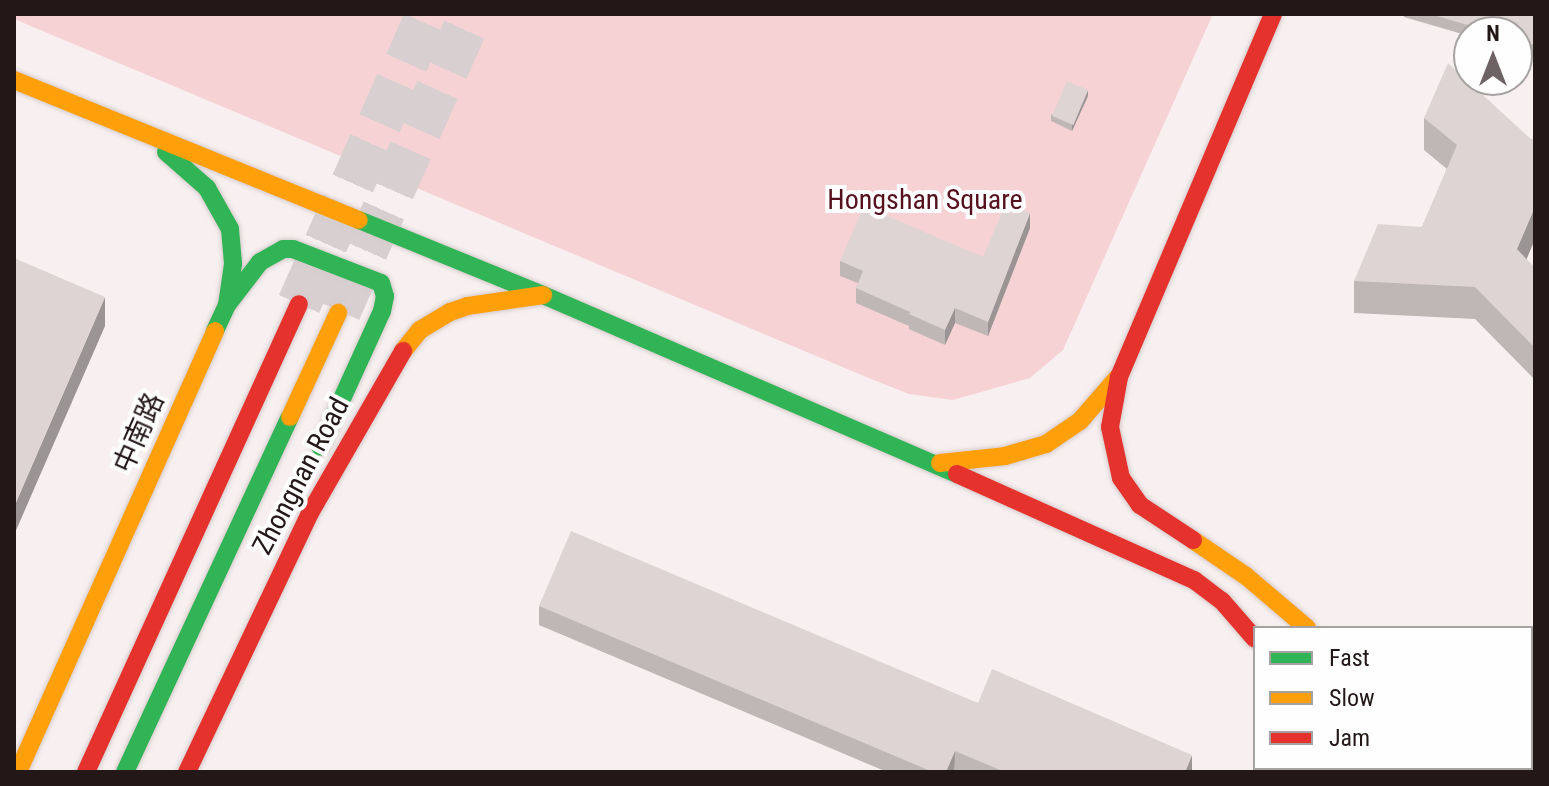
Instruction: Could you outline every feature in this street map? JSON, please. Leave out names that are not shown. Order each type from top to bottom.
[{"type":"main road","points":[[1273,14],[1119,377],[1110,427],[1117,465],[1128,490],[1140,505],[1246,576],[1305,626]]},
{"type":"main road","points":[[14,80],[543,295],[1147,556],[1194,580],[1222,601],[1253,637]]},
{"type":"main road","name":"中南路","points":[[18,772],[227,305],[233,246],[220,207],[207,188],[145,133]]},
{"type":"main road","points":[[227,305],[260,262],[283,249],[293,249],[374,279],[383,287],[382,311],[312,466],[310,513]]},
{"type":"main road","name":"Zhongnan Road","points":[[187,772],[310,513],[400,354],[420,330],[467,306],[543,295]]},
{"type":"main road","points":[[86,772],[299,304]]},
{"type":"main road","name":"Zhongnan Road","points":[[125,772],[338,313]]},
{"type":"main road","points":[[936,464],[1005,456],[1046,444],[1080,421],[1119,377]]},
{"type":"green space","name":"Hongshan Square","points":[[14,14],[1213,14],[1063,350],[1030,378],[953,400],[909,394],[871,379],[14,19]]},
{"type":"building","points":[[1430,14],[1535,14],[1535,45],[1533,16],[1453,16],[1453,21]]},
{"type":"building","points":[[1448,63],[1453,68],[1453,96],[1484,96],[1535,140],[1535,207],[1517,249],[1535,268],[1535,348],[1475,287],[1354,281],[1378,224],[1422,227],[1457,145],[1424,118]]},
{"type":"building","points":[[1067,81],[1088,90],[1073,125],[1052,116]]},
{"type":"building","points":[[1006,203],[1030,213],[988,322],[955,308],[945,330],[856,288],[863,271],[840,261],[864,206],[983,257]]},
{"type":"building","points":[[14,258],[105,297],[14,507]]},
{"type":"building","points":[[571,531],[978,703],[992,669],[1192,755],[1185,772],[1005,772],[955,751],[946,772],[933,772],[539,606]]},
{"type":"tunnel","points":[[299,304],[428,14]]},
{"type":"tunnel","points":[[339,311],[471,14]]},
{"type":"traffic: fast","points":[[166,152],[207,188],[230,229],[233,264],[227,305],[215,331]]},
{"type":"traffic: fast","points":[[359,220],[543,295],[957,474]]},
{"type":"traffic: fast","points":[[227,305],[260,262],[283,249],[293,249],[381,283],[385,296],[382,311],[320,447]]},
{"type":"traffic: fast","points":[[125,772],[290,417]]},
{"type":"traffic: slow","points":[[14,80],[359,220]]},
{"type":"traffic: slow","points":[[403,351],[420,330],[450,312],[467,306],[543,295]]},
{"type":"traffic: slow","points":[[290,417],[338,313]]},
{"type":"traffic: slow","points":[[18,772],[215,331]]},
{"type":"traffic: slow","points":[[940,463],[1005,456],[1046,444],[1080,421],[1118,377]]},
{"type":"traffic: slow","points":[[1193,540],[1246,576],[1305,626]]},
{"type":"traffic: jam","points":[[1193,540],[1140,505],[1121,478],[1110,427],[1119,377],[1273,14]]},
{"type":"traffic: jam","points":[[86,772],[299,304]]},
{"type":"traffic: jam","points":[[187,772],[310,513],[403,351]]},
{"type":"traffic: jam","points":[[957,474],[1194,580],[1222,601],[1253,637]]}]
